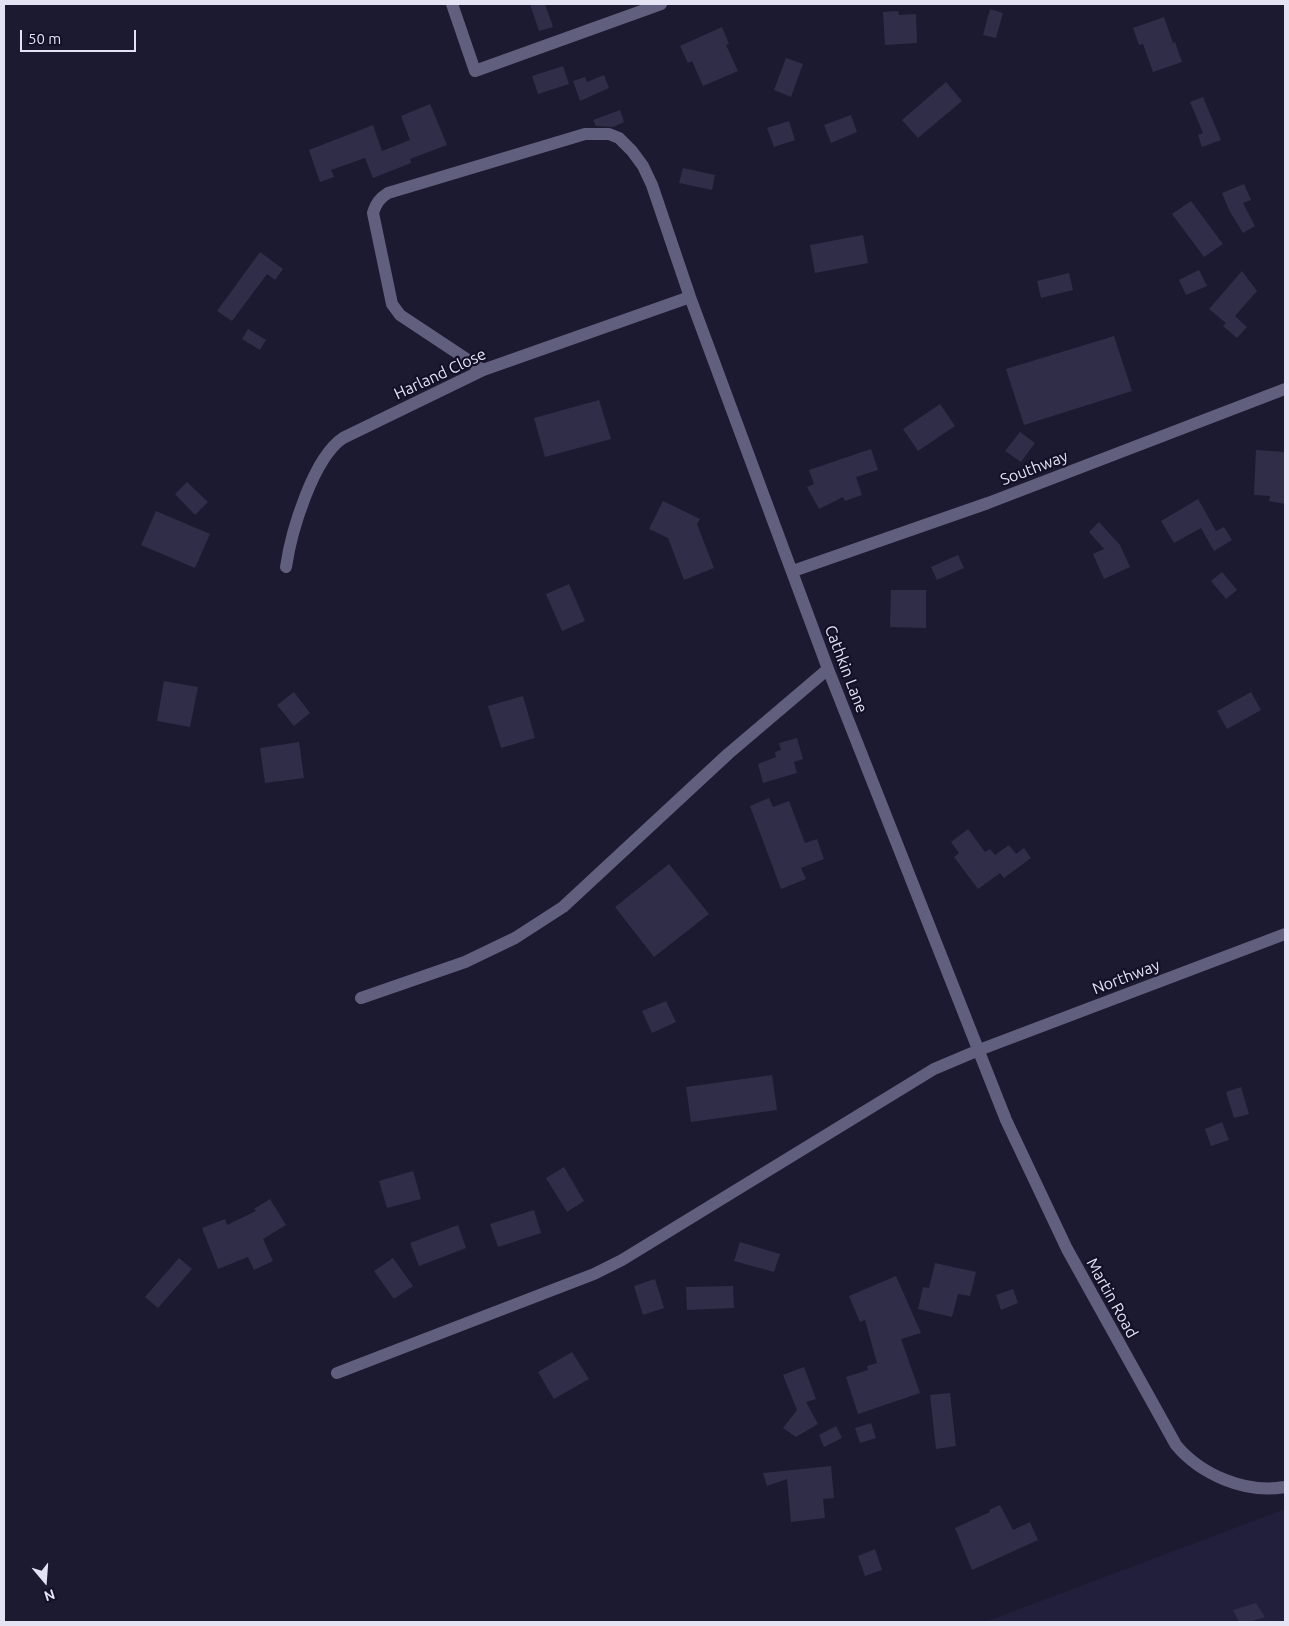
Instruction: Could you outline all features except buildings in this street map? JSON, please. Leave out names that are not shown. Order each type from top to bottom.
[{"type":"street","points":[[452,4],[474,71],[661,4]]},
{"type":"street","name":"Cathkin Lane","points":[[483,370],[400,315],[392,304],[373,213],[375,205],[380,198],[388,193],[585,134],[608,134],[619,138],[643,166],[652,185],[690,297],[828,669],[979,1050]]},
{"type":"street","name":"Harland Close","points":[[286,567],[290,542],[297,519],[320,463],[335,443],[483,370],[690,297]]},
{"type":"street","name":"Southway","points":[[792,571],[988,503],[1285,389]]},
{"type":"street","points":[[361,998],[465,962],[515,938],[563,907],[728,754],[828,669]]},
{"type":"street","name":"Northway","points":[[337,1373],[594,1274],[622,1260],[934,1069],[979,1050],[1285,934]]},
{"type":"street","name":"Martin Road","points":[[979,1050],[1006,1120],[1067,1249],[1176,1445],[1194,1464],[1239,1485],[1274,1489],[1285,1487]]},
{"type":"shaded area","points":[[1285,1509],[1285,1622],[985,1622]]}]
